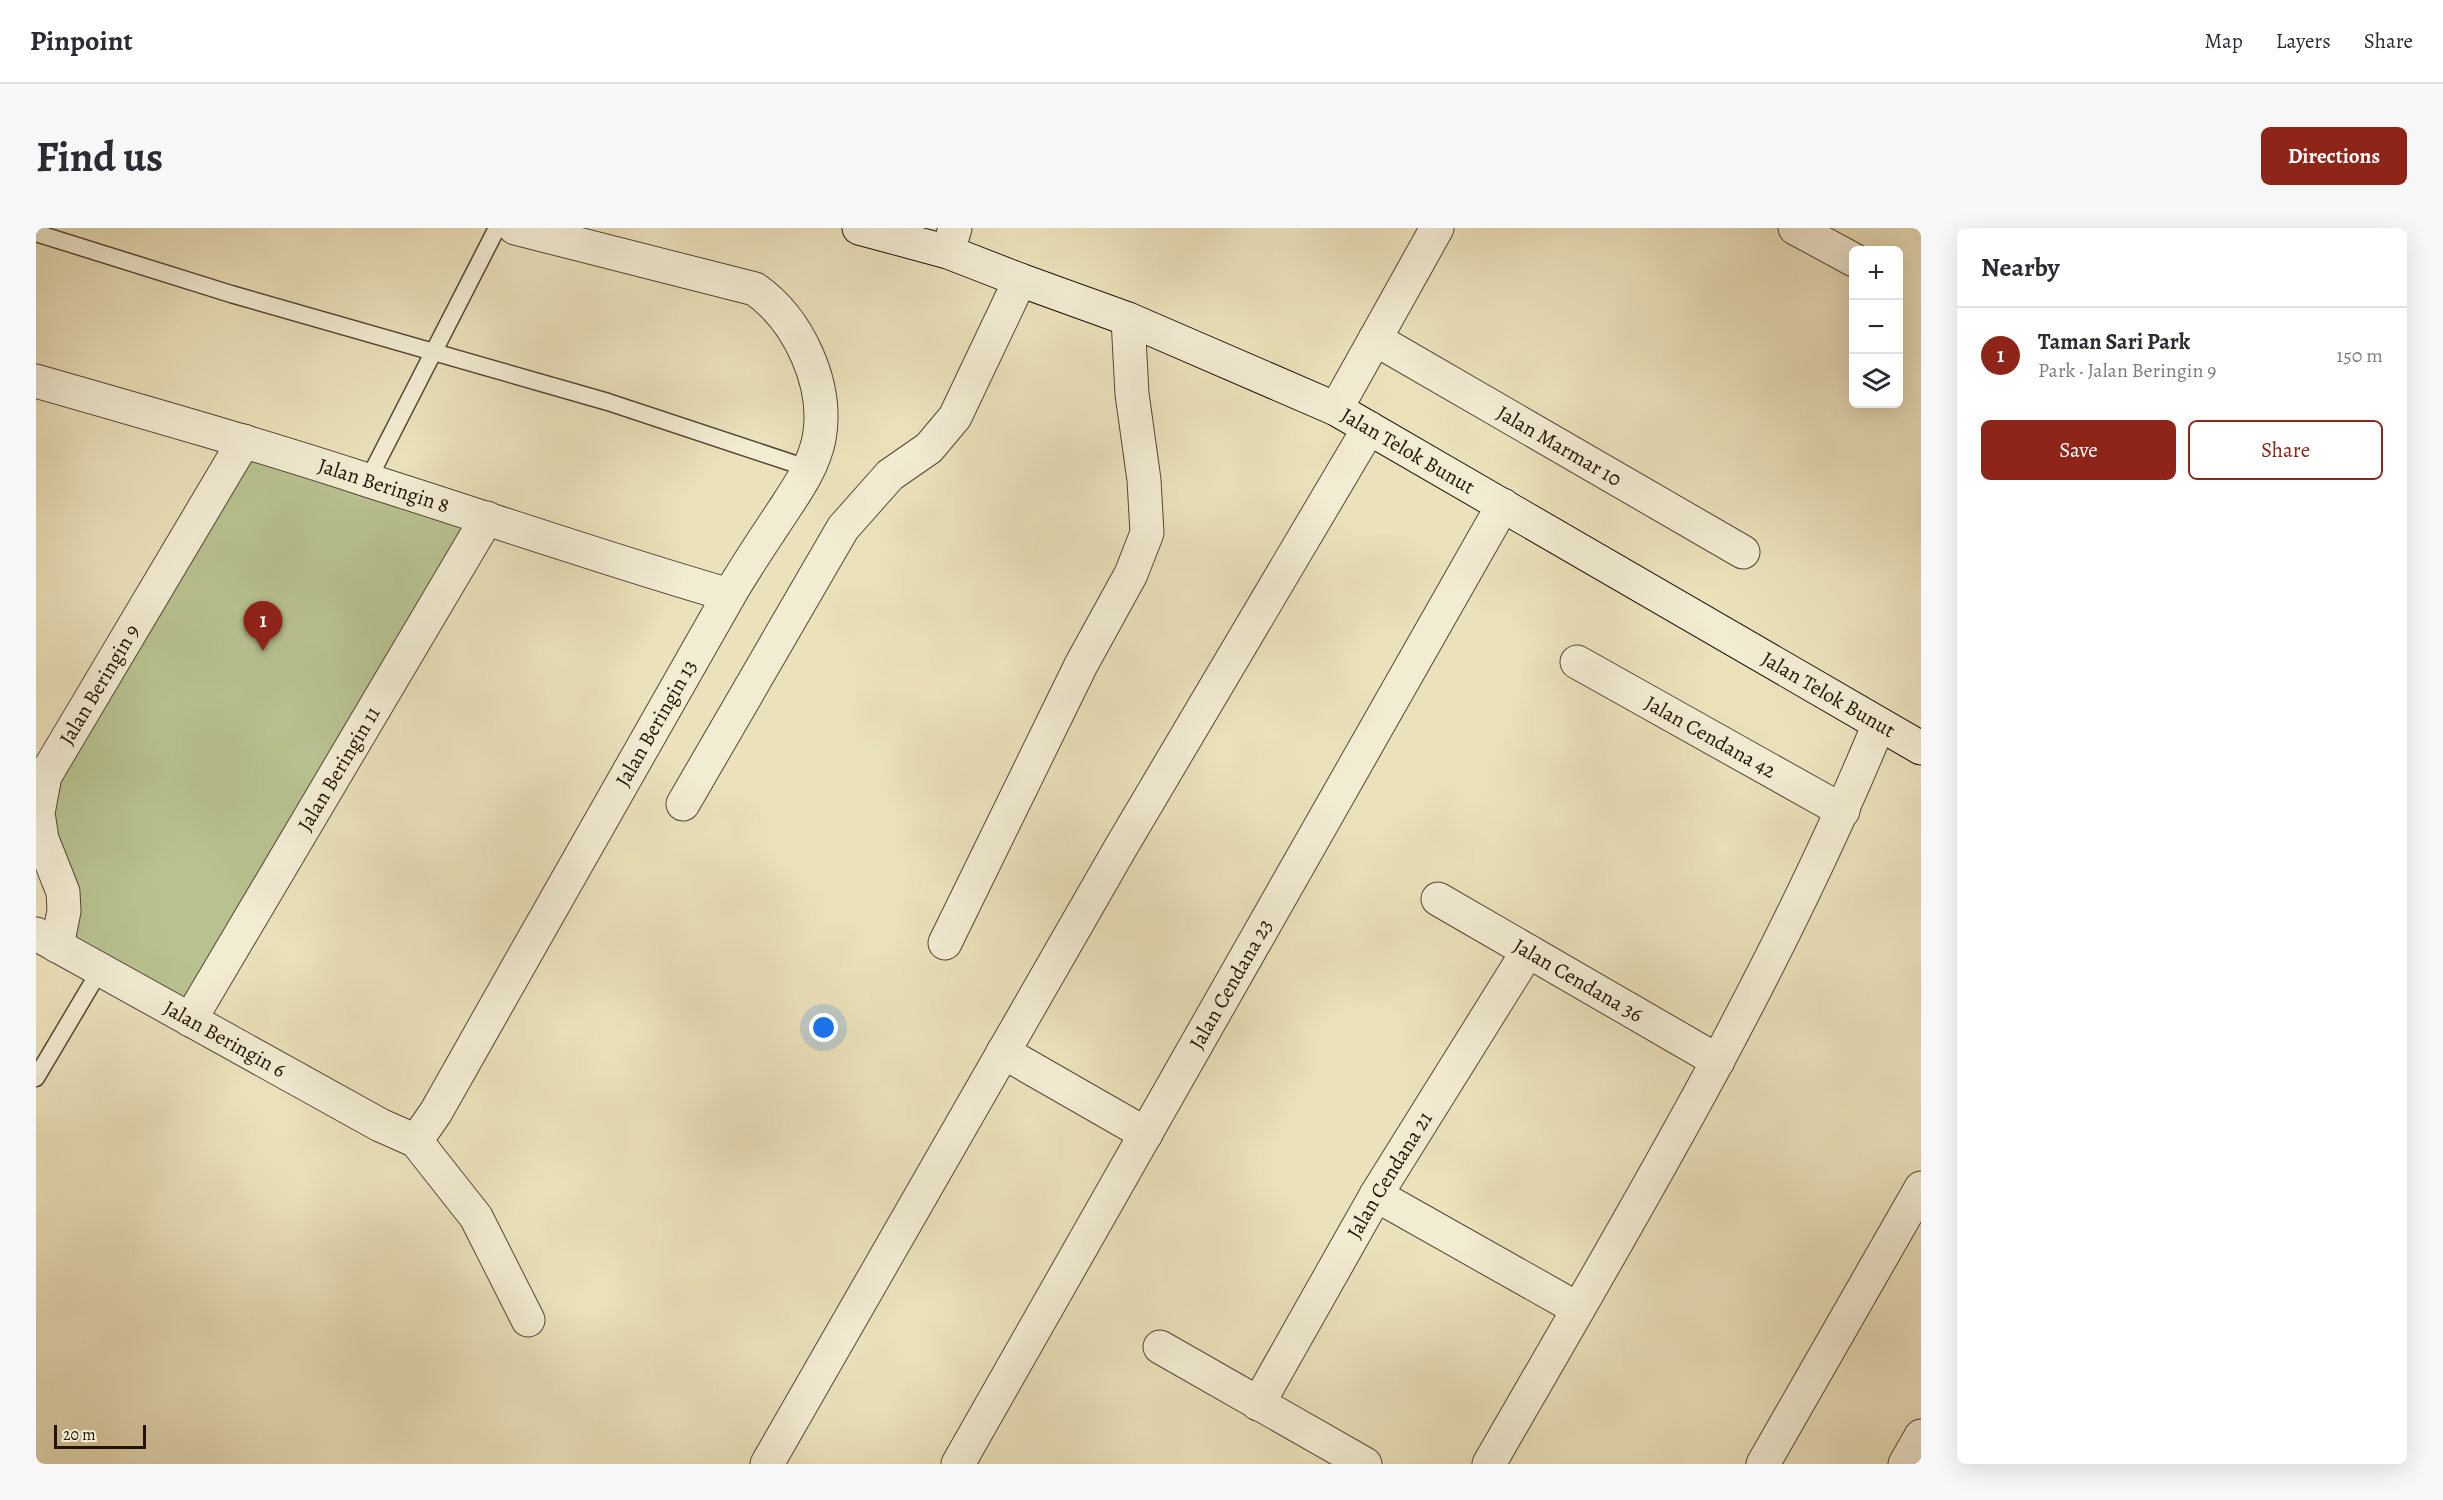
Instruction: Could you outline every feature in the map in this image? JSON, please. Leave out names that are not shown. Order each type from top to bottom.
[{"type":"street","name":"Jalan Beringin 13","points":[[416,1141],[436,1112],[729,595],[810,469],[819,438],[820,396],[811,364],[784,315],[770,300],[755,290],[515,228]]},
{"type":"street","name":"Jalan Telok Bunut","points":[[860,228],[951,240],[1020,280],[1128,319],[1336,409],[1921,748]]},
{"type":"street","points":[[1336,409],[1437,228]]},
{"type":"street","points":[[1795,228],[1849,257]]},
{"type":"street","points":[[683,804],[843,528],[890,475],[929,448],[955,417],[1020,280]]},
{"type":"street","points":[[945,944],[1082,665],[1131,574],[1147,532],[1144,480],[1132,394],[1128,319]]},
{"type":"street","name":"Jalan Marmar 10","points":[[1375,339],[1743,552]]},
{"type":"street","name":"Jalan Beringin 8","points":[[36,381],[244,441],[487,518],[615,562],[729,595]]},
{"type":"street","points":[[767,1464],[1121,847],[1369,428]]},
{"type":"street","name":"Jalan Beringin 9","points":[[46,940],[64,911],[63,892],[42,839],[38,813],[45,777],[244,441]]},
{"type":"street","name":"Jalan Cendana 23","points":[[958,1464],[1503,505]]},
{"type":"street","name":"Jalan Beringin 11","points":[[190,1020],[487,518]]},
{"type":"street","name":"Jalan Cendana 42","points":[[1577,662],[1843,810]]},
{"type":"street","points":[[1490,1464],[1718,1061],[1816,869],[1879,724]]},
{"type":"street","name":"Jalan Cendana 36","points":[[1438,899],[1718,1061]]},
{"type":"street","name":"Jalan Beringin 6","points":[[46,940],[380,1125],[416,1141]]},
{"type":"street","name":"Jalan Cendana 21","points":[[1258,1404],[1376,1195],[1528,951]]},
{"type":"street","points":[[1003,1052],[1146,1134]]},
{"type":"street","points":[[416,1141],[476,1217],[528,1320]]},
{"type":"street","points":[[1763,1464],[1921,1188]]},
{"type":"street","points":[[1376,1195],[1578,1309]]},
{"type":"street","points":[[1160,1347],[1365,1464]]},
{"type":"street","points":[[1905,1464],[1921,1436]]},
{"type":"lane","points":[[368,480],[497,228]]},
{"type":"lane","points":[[36,233],[231,294],[608,402],[810,469]]},
{"type":"lane","points":[[36,1078],[100,970]]},
{"type":"green space","points":[[241,446],[480,519],[194,1014],[59,940],[46,782]]},
{"type":"place","name":"Taman Sari Park","points":[[263,651]]}]
